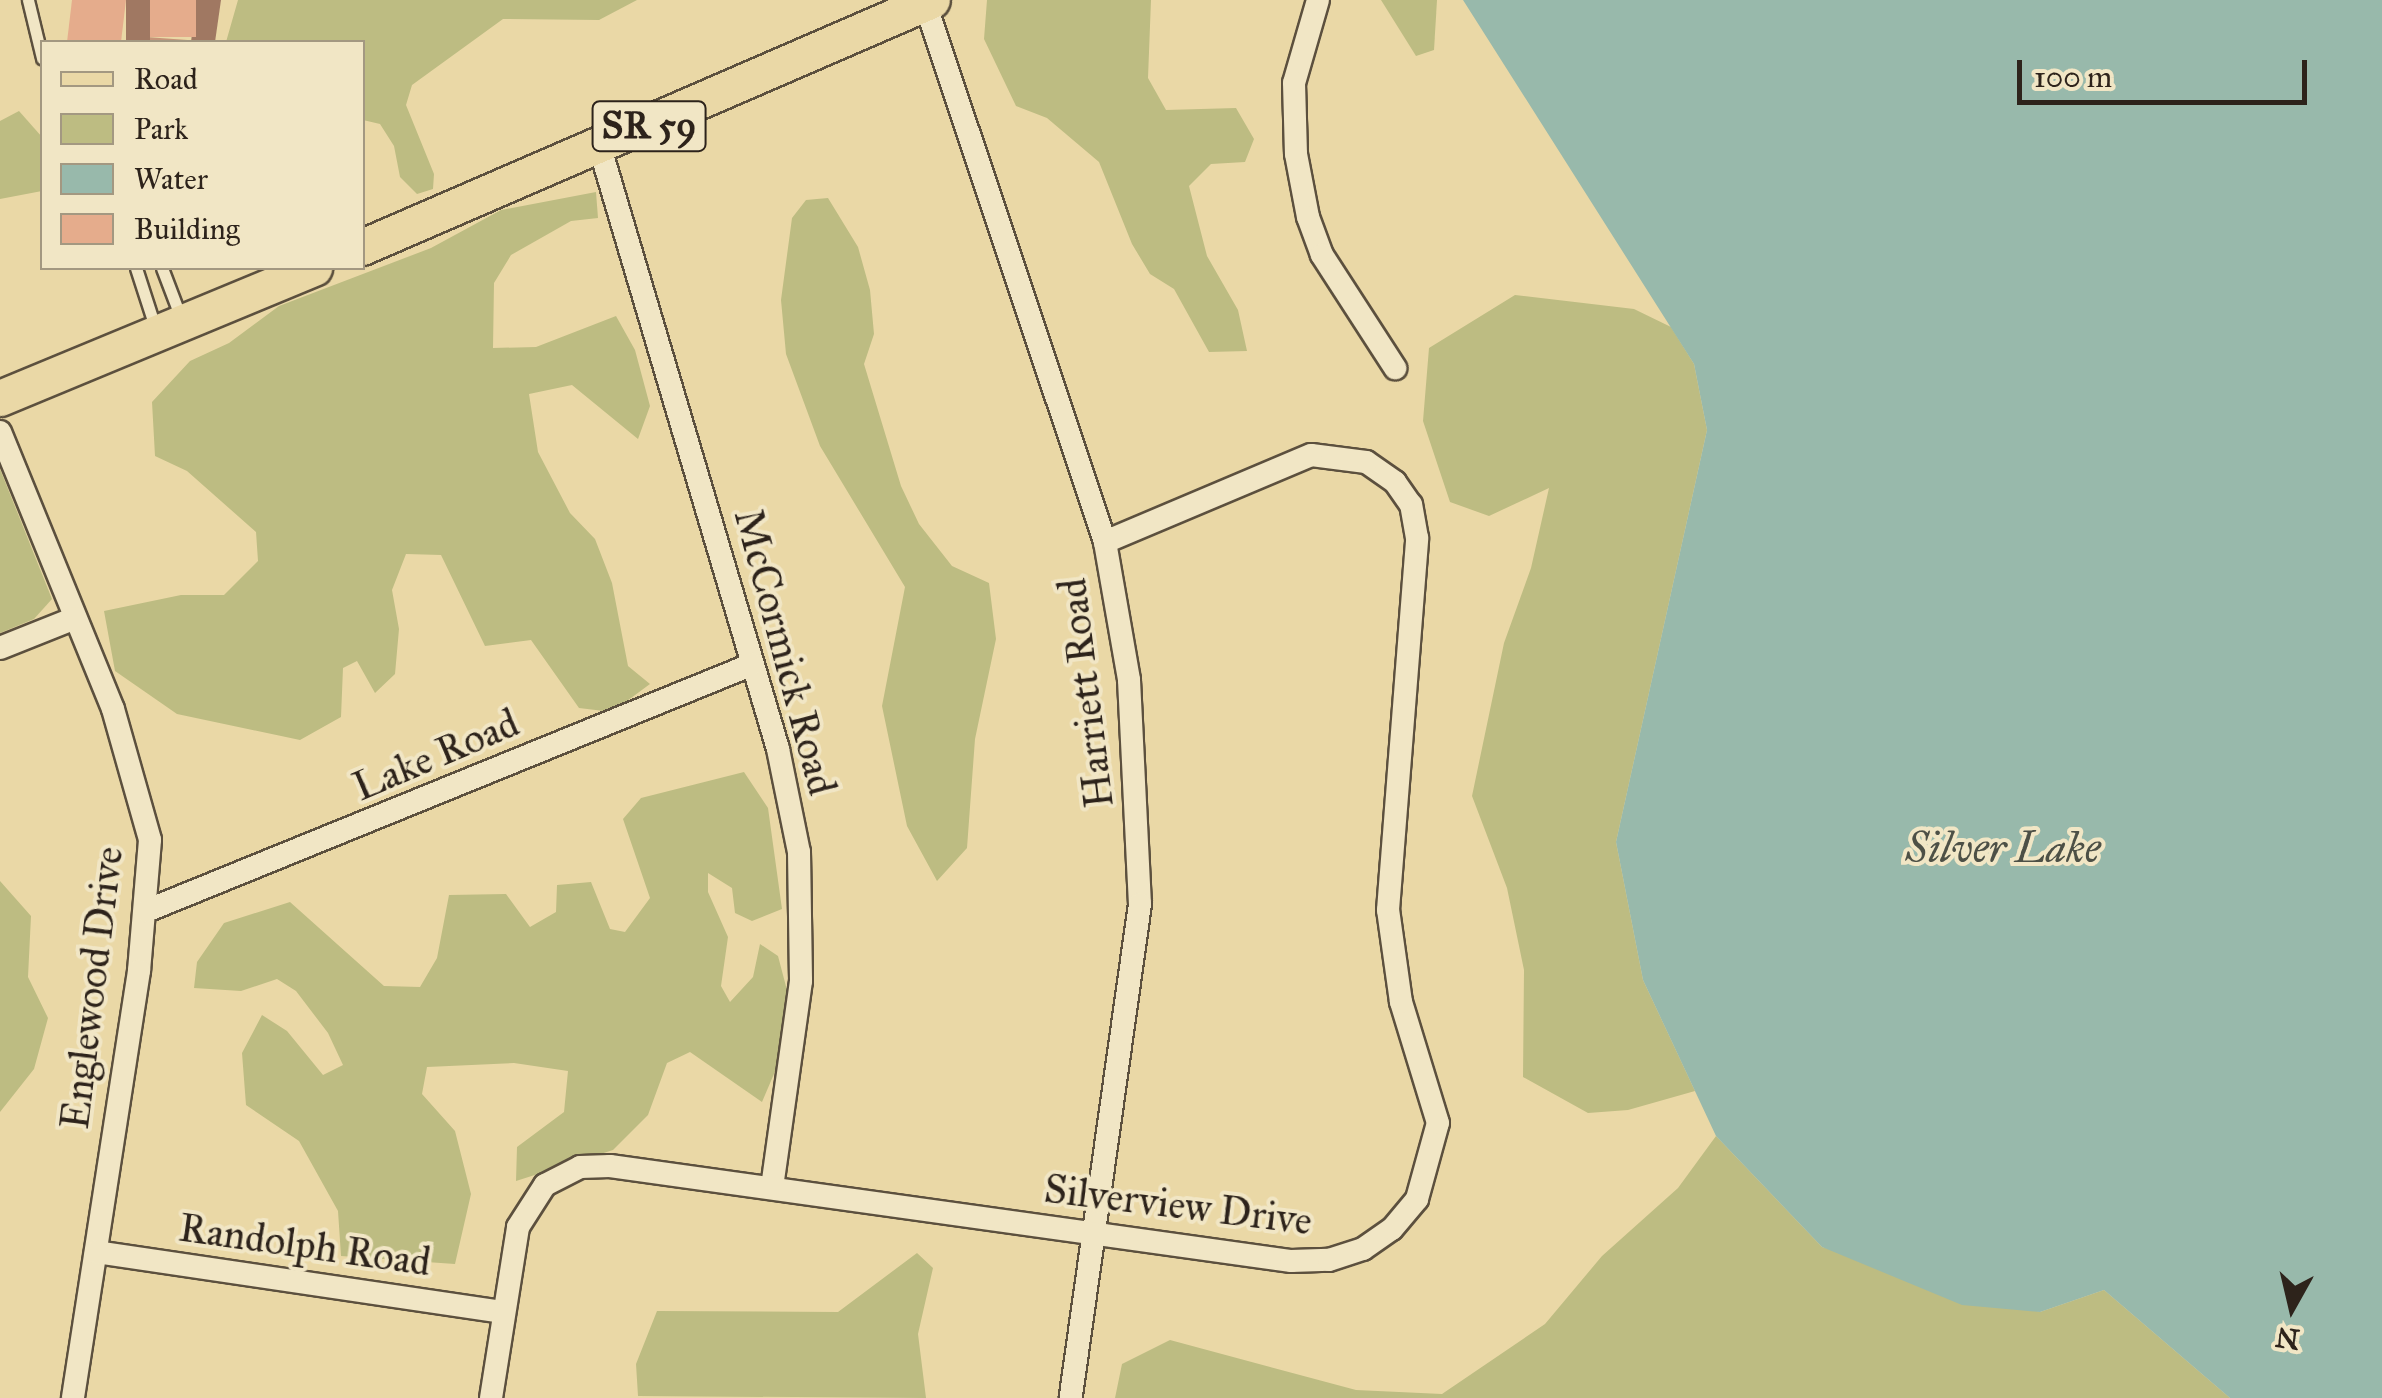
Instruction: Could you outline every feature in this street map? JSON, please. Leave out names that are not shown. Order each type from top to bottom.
[{"type":"main road","name":"SR 59","points":[[365,246],[600,148],[927,2]]},
{"type":"main road","points":[[0,398],[309,270]]},
{"type":"street","points":[[1318,0],[1294,83],[1296,154],[1308,217],[1322,254],[1395,368]]},
{"type":"street","name":"Harriett Road","points":[[927,2],[1105,542],[1129,680],[1140,904],[1072,1398]]},
{"type":"street","name":"McCormick Road","points":[[600,148],[785,780],[804,899],[801,981],[772,1188]]},
{"type":"street","name":"Englewood Drive","points":[[0,432],[75,618],[142,802],[150,840],[146,910],[73,1398]]},
{"type":"street","name":"Silverview Drive","points":[[491,1398],[503,1312],[524,1212],[563,1174],[610,1166],[1096,1235],[1329,1260],[1392,1229],[1417,1200],[1432,1166],[1438,1123],[1402,1002],[1388,910],[1417,538],[1411,505],[1395,482],[1366,462],[1311,455],[1105,542]]},
{"type":"street","points":[[0,648],[75,618]]},
{"type":"street","name":"Lake Road","points":[[146,910],[753,664]]},
{"type":"street","name":"Randolph Road","points":[[96,1252],[503,1312]]},
{"type":"lane","points":[[28,0],[40,50]]},
{"type":"lane","points":[[137,270],[170,328]]},
{"type":"lane","points":[[162,270],[170,328]]},
{"type":"green space","points":[[238,0],[637,0],[599,20],[503,19],[412,85],[406,105],[434,174],[433,189],[417,194],[400,177],[394,146],[380,124],[365,120],[365,40],[227,40]]},
{"type":"green space","points":[[987,0],[1151,0],[1148,78],[1166,110],[1236,108],[1254,139],[1245,162],[1211,164],[1189,186],[1207,256],[1238,310],[1247,351],[1209,352],[1174,289],[1150,274],[1132,244],[1099,162],[1047,118],[1016,106],[984,39]]},
{"type":"green space","points":[[1381,0],[1437,0],[1434,50],[1416,56]]},
{"type":"green space","points":[[19,111],[40,135],[40,191],[0,199],[0,121]]},
{"type":"green space","points":[[596,192],[598,218],[571,221],[511,255],[494,283],[493,348],[536,347],[616,316],[635,350],[650,406],[638,439],[572,385],[529,394],[538,452],[570,513],[595,539],[612,583],[628,666],[650,684],[612,712],[579,708],[531,640],[485,646],[441,555],[406,554],[392,590],[399,629],[395,674],[375,693],[357,661],[343,668],[341,717],[300,740],[177,714],[115,671],[104,611],[181,595],[224,595],[258,561],[256,532],[187,471],[155,456],[152,402],[190,361],[229,343],[279,306],[431,248],[501,210]]},
{"type":"green space","points":[[828,198],[858,247],[870,290],[874,334],[864,364],[901,486],[919,524],[952,566],[989,583],[996,639],[975,739],[967,848],[937,881],[907,826],[882,706],[905,587],[820,446],[786,354],[781,300],[792,218],[806,200]]},
{"type":"green space","points":[[1515,295],[1634,309],[1671,327],[1694,364],[1707,430],[1616,842],[1643,980],[1695,1091],[1628,1110],[1588,1113],[1523,1077],[1524,970],[1507,888],[1472,796],[1504,643],[1531,568],[1549,488],[1489,516],[1450,502],[1423,421],[1429,348]]},
{"type":"green space","points":[[0,469],[52,599],[34,619],[0,633]]},
{"type":"green space","points":[[744,772],[768,808],[782,909],[752,921],[735,913],[732,888],[708,873],[708,892],[728,937],[721,986],[730,1002],[753,977],[760,944],[778,956],[788,994],[785,1048],[762,1102],[690,1052],[667,1063],[648,1115],[613,1150],[516,1181],[517,1147],[564,1112],[568,1071],[514,1063],[427,1067],[422,1094],[455,1131],[471,1194],[455,1264],[341,1256],[338,1211],[299,1141],[246,1105],[242,1053],[262,1015],[287,1031],[323,1075],[343,1065],[328,1033],[296,991],[277,979],[241,991],[194,988],[197,962],[224,923],[290,902],[384,986],[420,987],[437,958],[449,895],[506,894],[530,927],[556,912],[557,885],[591,882],[610,929],[625,932],[650,898],[623,819],[641,798]]},
{"type":"green space","points":[[0,881],[31,916],[28,977],[48,1018],[34,1069],[0,1112]]},
{"type":"green space","points":[[1716,1136],[1822,1247],[2040,1312],[2104,1290],[2230,1398],[1115,1398],[1122,1364],[1170,1340],[1356,1390],[1442,1394],[1545,1324],[1602,1256],[1678,1188]]},
{"type":"green space","points":[[917,1253],[933,1268],[918,1334],[926,1398],[638,1396],[636,1364],[657,1311],[838,1312]]},
{"type":"water","name":"Silver Lake","points":[[1463,0],[2382,0],[2382,1398],[2230,1398],[2104,1290],[2040,1312],[1962,1305],[1822,1247],[1716,1136],[1643,980],[1616,842],[1707,430],[1694,364]]},
{"type":"building","points":[[72,0],[126,0],[121,40],[67,40]]},
{"type":"building","points":[[150,0],[196,0],[196,37],[150,37]]}]
